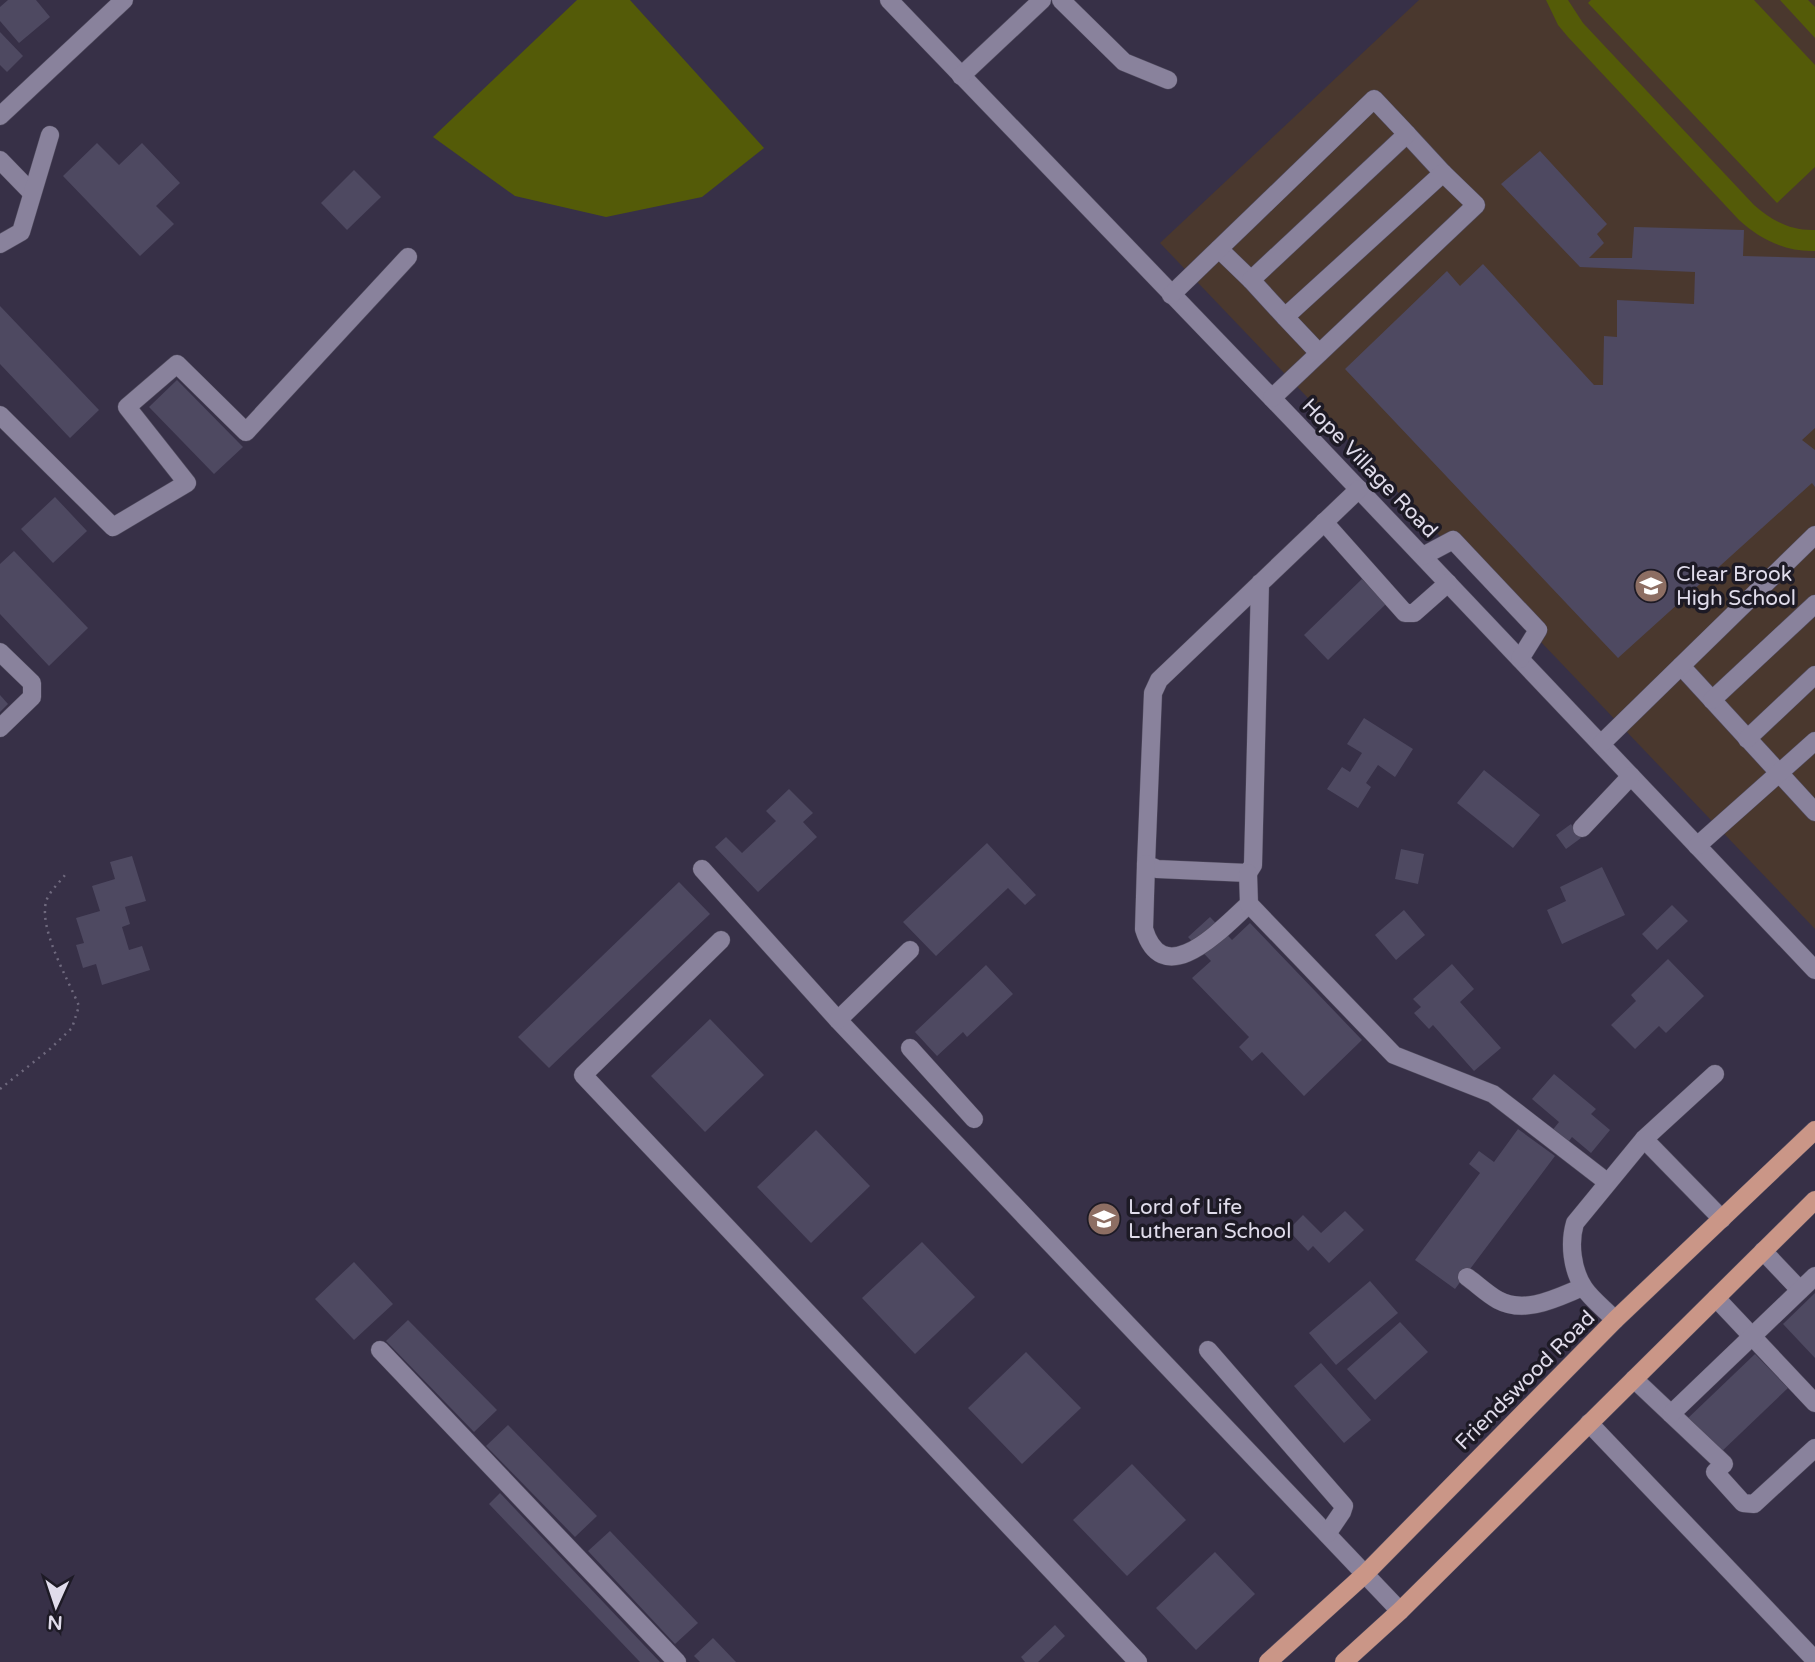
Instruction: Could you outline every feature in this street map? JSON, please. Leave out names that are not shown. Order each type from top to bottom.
[{"type":"main road","name":"Friendswood Road","points":[[1268,1662],[1365,1574],[1615,1321],[1815,1130]]},
{"type":"main road","points":[[1344,1662],[1400,1611],[1815,1200]]},
{"type":"street","points":[[0,116],[124,0]]},
{"type":"street","name":"Hope Village Road","points":[[889,0],[1423,556],[1815,970]]},
{"type":"street","points":[[961,76],[1042,0]]},
{"type":"street","points":[[1061,0],[1124,62],[1168,80]]},
{"type":"street","points":[[1171,295],[1374,99],[1476,205],[1272,398]]},
{"type":"street","points":[[1251,280],[1407,134]]},
{"type":"street","points":[[0,244],[21,232],[50,135]]},
{"type":"street","points":[[0,160],[32,193]]},
{"type":"street","points":[[1285,317],[1443,173]]},
{"type":"street","points":[[1219,248],[1319,353]]},
{"type":"street","points":[[0,415],[113,527],[187,483],[127,407],[177,364],[247,432],[408,257]]},
{"type":"street","points":[[1249,904],[1197,949],[1186,955],[1174,957],[1163,954],[1147,939],[1144,929],[1153,693],[1159,680],[1359,489]]},
{"type":"street","points":[[1324,523],[1405,613],[1414,613],[1448,583]]},
{"type":"street","points":[[1601,744],[1815,535]]},
{"type":"street","points":[[1423,556],[1453,540],[1538,630],[1520,659]]},
{"type":"street","points":[[1260,583],[1253,865],[1248,873],[1249,904],[1394,1055],[1493,1094],[1607,1182]]},
{"type":"street","points":[[1712,700],[1815,604]]},
{"type":"street","points":[[0,652],[32,683],[32,697],[0,728]]},
{"type":"street","points":[[1681,666],[1815,812]]},
{"type":"street","points":[[1747,739],[1815,675]]},
{"type":"street","points":[[1697,846],[1815,741]]},
{"type":"street","points":[[1582,828],[1631,776]]},
{"type":"street","points":[[1146,864],[1157,869],[1248,873]]},
{"type":"street","points":[[702,869],[816,997],[1400,1611]]},
{"type":"street","points":[[721,940],[583,1075],[1139,1662]]},
{"type":"street","points":[[838,1020],[909,950]]},
{"type":"street","points":[[909,1048],[974,1119]]},
{"type":"street","points":[[903,1088],[925,1066]]},
{"type":"street","points":[[1615,1321],[1583,1287],[1571,1238],[1576,1223],[1644,1139],[1715,1074]]},
{"type":"street","points":[[1644,1139],[1722,1219]]},
{"type":"street","points":[[1763,1251],[1800,1290]]},
{"type":"street","points":[[1671,1414],[1815,1276]]},
{"type":"street","points":[[1467,1277],[1500,1301],[1517,1305],[1541,1305],[1583,1287]]},
{"type":"street","points":[[1716,1298],[1815,1403]]},
{"type":"street","points":[[380,1350],[677,1662]]},
{"type":"street","points":[[1208,1350],[1344,1506],[1327,1534]]},
{"type":"street","points":[[1634,1379],[1724,1464],[1716,1472],[1743,1503],[1754,1504],[1815,1448]]},
{"type":"street","points":[[1589,1423],[1815,1660]]},
{"type":"path","points":[[0,1089],[50,1049],[72,1028],[76,1017],[79,1006],[52,944],[46,921],[46,901],[65,875]]},
{"type":"shaded area","name":"Clear Brook High School","points":[[1419,0],[1815,0],[1815,929],[1160,243]]},
{"type":"green space","points":[[577,0],[630,0],[764,148],[702,197],[606,217],[515,196],[433,137]]},
{"type":"green space","points":[[1546,0],[1568,0],[1583,23],[1754,205],[1782,224],[1815,230],[1815,251],[1783,247],[1756,233],[1739,220],[1568,37],[1558,25]]},
{"type":"green space","points":[[1591,0],[1754,0],[1815,65],[1815,167],[1777,203],[1588,3]]},
{"type":"green space","points":[[1780,0],[1808,0],[1815,7],[1815,38]]},
{"type":"building","points":[[8,0],[36,0],[50,17],[19,43],[0,21],[0,7]]},
{"type":"building","points":[[0,32],[23,56],[7,72],[0,65]]},
{"type":"building","points":[[97,143],[119,165],[142,143],[180,183],[156,206],[174,224],[140,256],[63,176]]},
{"type":"building","points":[[1540,151],[1607,224],[1597,234],[1604,243],[1589,258],[1632,258],[1634,227],[1744,230],[1743,256],[1815,258],[1815,428],[1802,440],[1815,450],[1815,487],[1812,483],[1618,658],[1345,369],[1447,271],[1460,286],[1483,264],[1594,385],[1603,385],[1604,336],[1617,337],[1617,300],[1694,304],[1695,272],[1580,267],[1501,184]]},
{"type":"building","points":[[354,170],[381,197],[347,230],[321,203]]},
{"type":"building","points":[[0,306],[99,410],[70,438],[0,364]]},
{"type":"building","points":[[177,380],[243,447],[214,474],[149,407]]},
{"type":"building","points":[[55,497],[87,531],[53,563],[21,529]]},
{"type":"building","points":[[14,551],[88,628],[49,666],[0,614],[0,564]]},
{"type":"building","points":[[1362,579],[1386,604],[1328,660],[1304,635]]},
{"type":"building","points":[[0,695],[8,704],[0,712]]},
{"type":"building","points":[[1364,718],[1413,749],[1395,777],[1378,765],[1366,783],[1371,787],[1358,808],[1327,789],[1342,767],[1350,772],[1362,753],[1347,744]]},
{"type":"building","points":[[1484,770],[1540,815],[1513,848],[1457,803]]},
{"type":"building","points":[[789,789],[813,813],[803,822],[817,837],[758,892],[715,847],[726,837],[742,853],[776,821],[766,811]]},
{"type":"building","points":[[1571,824],[1581,838],[1566,849],[1556,835]]},
{"type":"building","points":[[987,843],[1036,895],[1025,905],[1008,888],[936,956],[903,922]]},
{"type":"building","points":[[1401,849],[1424,854],[1418,884],[1395,879]]},
{"type":"building","points":[[132,856],[146,901],[125,907],[130,924],[122,927],[129,950],[142,946],[150,970],[102,985],[96,964],[83,968],[76,945],[84,943],[76,918],[100,911],[92,886],[115,879],[110,862]]},
{"type":"building","points":[[1602,867],[1625,915],[1562,944],[1547,910],[1566,901],[1560,887]]},
{"type":"building","points":[[679,882],[710,914],[549,1068],[518,1037]]},
{"type":"building","points":[[1672,905],[1688,921],[1657,950],[1642,934]]},
{"type":"building","points":[[1404,910],[1425,935],[1396,960],[1375,935]]},
{"type":"building","points":[[1210,917],[1232,940],[1250,923],[1362,1040],[1304,1096],[1262,1052],[1252,1061],[1239,1047],[1249,1037],[1192,978],[1211,961],[1188,937]]},
{"type":"building","points":[[1668,959],[1704,996],[1666,1033],[1659,1026],[1635,1049],[1611,1025],[1636,1001],[1631,995]]},
{"type":"building","points":[[1452,964],[1474,989],[1460,1002],[1501,1048],[1474,1071],[1433,1025],[1429,1029],[1414,1013],[1421,1007],[1413,999]]},
{"type":"building","points":[[986,965],[1013,994],[967,1037],[963,1032],[937,1056],[915,1032]]},
{"type":"building","points":[[710,1019],[764,1075],[705,1132],[651,1076]]},
{"type":"building","points":[[1554,1074],[1596,1109],[1591,1114],[1610,1130],[1591,1153],[1572,1137],[1566,1145],[1551,1132],[1559,1122],[1532,1099]]},
{"type":"building","points":[[1518,1129],[1555,1156],[1455,1289],[1415,1260],[1480,1173],[1469,1164],[1479,1151],[1494,1162]]},
{"type":"building","points":[[816,1130],[870,1186],[811,1243],[757,1187]]},
{"type":"building","points":[[1345,1211],[1364,1230],[1329,1263],[1313,1246],[1308,1251],[1288,1230],[1303,1215],[1321,1233]]},
{"type":"building","points":[[922,1242],[975,1297],[915,1354],[862,1298]]},
{"type":"building","points":[[354,1262],[393,1304],[354,1340],[315,1299]]},
{"type":"building","points":[[1370,1281],[1398,1313],[1336,1365],[1309,1333]]},
{"type":"building","points":[[1815,1293],[1815,1358],[1783,1324]]},
{"type":"building","points":[[408,1320],[497,1410],[474,1432],[386,1341]]},
{"type":"building","points":[[1400,1322],[1428,1352],[1375,1400],[1347,1369]]},
{"type":"building","points":[[1026,1352],[1081,1408],[1022,1464],[968,1408]]},
{"type":"building","points":[[1755,1354],[1788,1388],[1719,1454],[1686,1420]]},
{"type":"building","points":[[1321,1363],[1371,1420],[1344,1443],[1294,1386]]},
{"type":"building","points":[[508,1425],[597,1516],[575,1537],[486,1446]]},
{"type":"building","points":[[1132,1464],[1186,1520],[1127,1576],[1073,1520]]},
{"type":"building","points":[[500,1493],[660,1662],[640,1662],[489,1504]]},
{"type":"building","points":[[610,1531],[698,1623],[675,1644],[588,1551]]},
{"type":"building","points":[[1215,1552],[1255,1594],[1196,1650],[1156,1608]]},
{"type":"building","points":[[1055,1625],[1065,1636],[1038,1662],[1025,1662],[1021,1657]]},
{"type":"building","points":[[713,1638],[736,1662],[700,1662],[694,1656]]},
{"type":"place","name":"Clear Brook High School","points":[[1651,586]]},
{"type":"place","name":"Lord of Life Lutheran School","points":[[1104,1219]]}]
